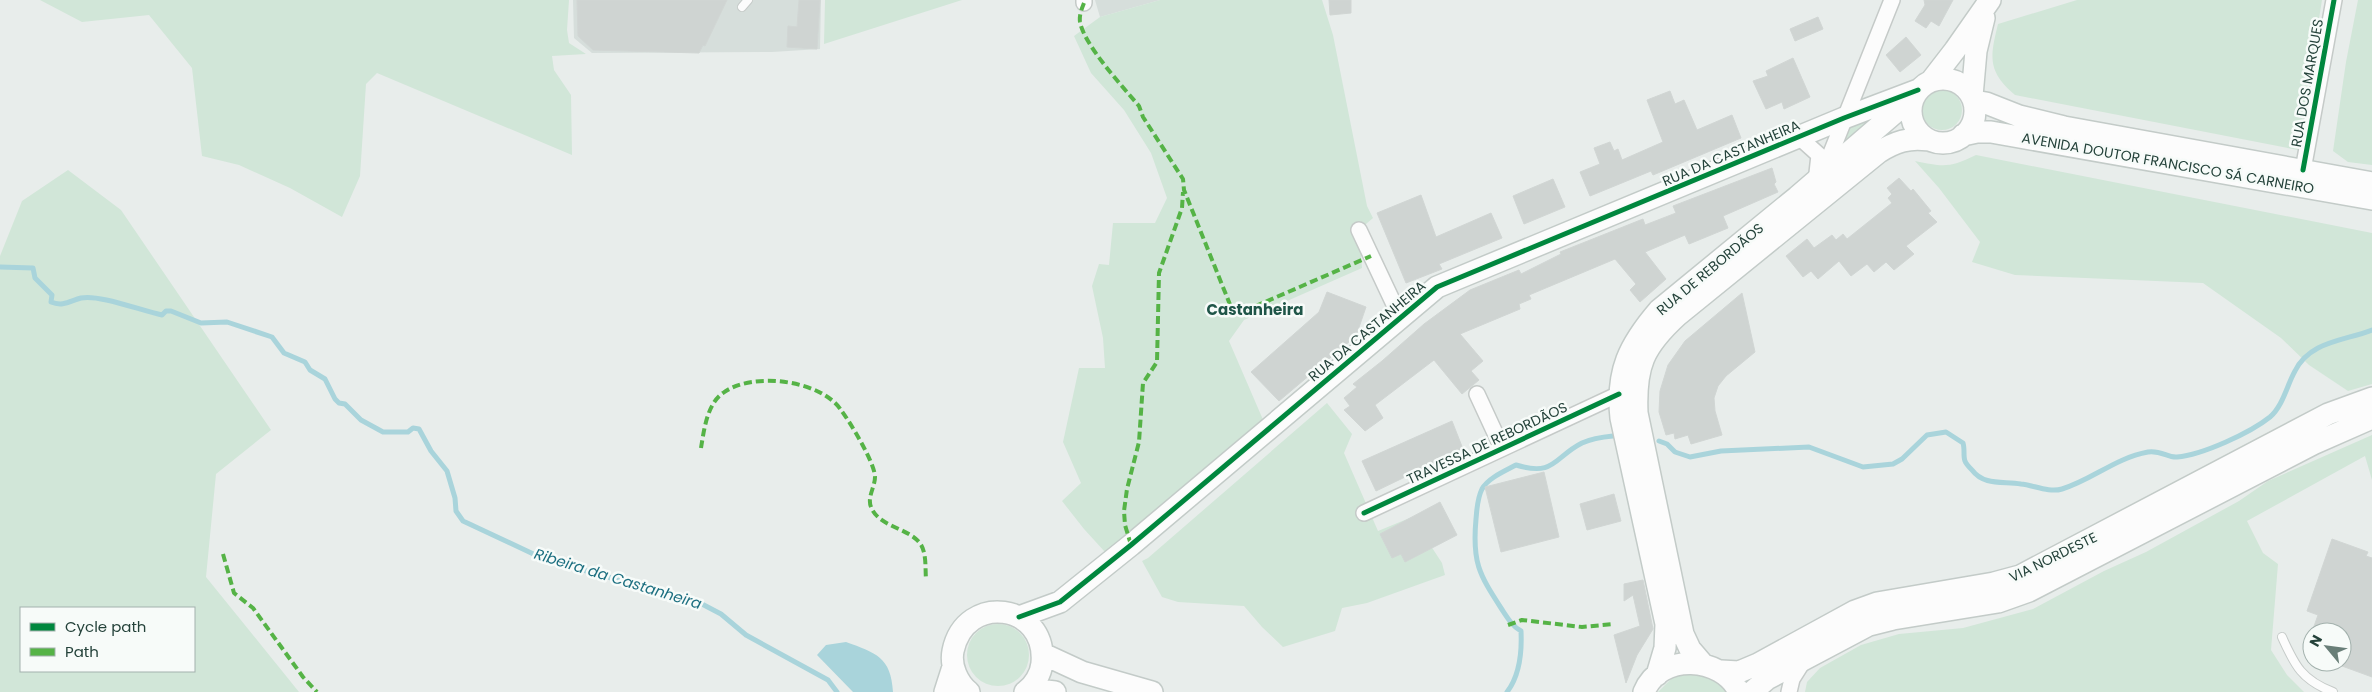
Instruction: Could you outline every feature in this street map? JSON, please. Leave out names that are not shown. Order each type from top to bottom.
[{"type":"main road","name":"RUA DE REBORDÃOS","points":[[1657,675],[1665,648],[1666,624],[1621,418],[1619,394],[1622,373],[1628,354],[1641,331],[1659,310],[1819,178],[1921,89],[1955,50],[1990,0]]},
{"type":"main road","points":[[1973,99],[1968,90],[1957,82],[1944,79],[1921,89],[1911,108],[1912,121],[1918,132],[1928,140],[1946,143],[1963,136],[1974,120],[1973,99],[1978,38],[1990,0]]},
{"type":"main road","name":"RUA DA CASTANHEIRA","points":[[1019,617],[1060,602],[1131,545],[1437,287],[1799,136],[1921,89]]},
{"type":"main road","name":"AVENIDA DOUTOR FRANCISCO SÁ CARNEIRO","points":[[1973,99],[2047,124],[2372,183]]},
{"type":"main road","name":"AVENIDA DOUTOR FRANCISCO SÁ CARNEIRO","points":[[1963,136],[1977,132],[1991,132],[2372,199]]},
{"type":"main road","name":"RUA DE REBORDÃOS","points":[[1702,663],[1690,649],[1683,634],[1636,413],[1636,385],[1640,363],[1658,336],[1678,315],[1879,152],[1894,143],[1914,138],[1928,140]]},
{"type":"main road","name":"VIA NORDESTE","points":[[1722,671],[1739,672],[1758,664],[1854,611],[1877,603],[1994,584],[2020,576],[2328,414],[2372,398]]},
{"type":"main road","name":"VIA NORDESTE","points":[[1752,692],[1766,679],[1868,625],[1892,619],[1998,602],[2029,591],[2313,444],[2372,418]]},
{"type":"main road","name":"RUA DA CASTANHEIRA","points":[[1027,691],[1039,673],[1048,624],[1060,602]]},
{"type":"main road","points":[[969,692],[958,680],[954,667],[952,655],[956,640],[964,627],[976,617],[997,612],[1019,617],[1029,624],[1037,634],[1042,650],[1082,672],[1152,692]]},
{"type":"main road","points":[[1644,692],[1657,675],[1681,664],[1702,663],[1722,671],[1736,685],[1739,692]]},
{"type":"main road","points":[[944,692],[954,667]]},
{"type":"main road","points":[[1027,691],[1056,692]]},
{"type":"street","points":[[1819,178],[1892,0]]},
{"type":"street","name":"RUA DOS MARQUES","points":[[2303,170],[2334,0]]},
{"type":"street","points":[[1799,136],[1819,156],[1819,178]]},
{"type":"street","points":[[1359,230],[1400,317]]},
{"type":"street","name":"TRAVESSA DE REBORDÃOS","points":[[1478,394],[1502,448]]},
{"type":"street","name":"TRAVESSA DE REBORDÃOS","points":[[1364,513],[1619,394]]},
{"type":"street","points":[[1789,692],[1792,679],[1806,657]]},
{"type":"lane","points":[[742,7],[748,0]]},
{"type":"lane","points":[[2282,637],[2295,666],[2320,687],[2333,692]]},
{"type":"shaded area","points":[[573,0],[821,0],[820,49],[772,52],[592,53],[574,38]]},
{"type":"shaded area","points":[[1095,0],[1160,0],[1100,17]]},
{"type":"green space","points":[[40,0],[569,0],[567,30],[569,43],[586,54],[552,56],[554,70],[571,95],[572,155],[377,73],[366,84],[360,176],[342,217],[290,188],[239,165],[202,156],[192,68],[149,15],[82,22]]},
{"type":"green space","points":[[825,0],[962,0],[824,44]]},
{"type":"green space","points":[[1160,0],[1322,0],[1333,35],[1367,206],[1373,218],[1359,230],[1362,268],[1244,320],[1229,341],[1264,422],[1105,552],[1062,501],[1081,483],[1063,442],[1079,368],[1105,368],[1103,338],[1092,286],[1099,264],[1109,265],[1113,223],[1155,223],[1167,198],[1151,153],[1124,110],[1091,73],[1074,36],[1100,17]]},
{"type":"green space","points":[[2077,0],[2322,0],[2298,150],[2015,95],[1999,78],[1993,63],[1993,46],[1998,24]]},
{"type":"green space","points":[[2358,0],[2372,0],[2372,165],[2348,162],[2333,151],[2346,62]]},
{"type":"green space","points":[[1946,90],[1953,93],[1959,99],[1962,110],[1961,118],[1953,127],[1946,130],[1938,130],[1931,127],[1923,118],[1922,106],[1925,99],[1934,91]]},
{"type":"green space","points":[[1870,117],[1872,119],[1841,147],[1844,128]]},
{"type":"green space","points":[[1976,155],[2372,233],[2372,384],[2348,391],[2309,365],[2281,338],[2203,283],[2015,275],[1972,262],[1980,242],[1939,188],[1915,161],[1946,165]]},
{"type":"green space","points":[[68,170],[121,210],[271,430],[216,474],[206,577],[299,692],[0,692],[0,256],[22,201]]},
{"type":"green space","points":[[1327,403],[1352,434],[1344,453],[1378,531],[1412,517],[1442,563],[1445,575],[1367,603],[1342,608],[1335,631],[1283,647],[1244,606],[1178,602],[1162,597],[1142,561],[1148,558]]},
{"type":"green space","points":[[2372,435],[2372,480],[2365,456],[2247,521],[2263,553],[2278,564],[2271,650],[2287,675],[2304,692],[1805,692],[1807,682],[1820,668],[1861,645],[1899,634],[1963,628],[2033,609],[2104,571],[2146,552],[2239,501],[2268,481]]},
{"type":"green space","points":[[998,624],[1015,629],[1020,633],[1024,638],[1029,655],[1024,672],[1020,677],[1015,681],[998,686],[981,681],[976,677],[972,672],[967,655],[972,638],[976,633],[981,629]]},
{"type":"green space","points":[[1686,674],[1709,678],[1728,692],[1658,692],[1672,678]]},
{"type":"water","points":[[846,642],[874,653],[880,658],[889,671],[893,692],[853,692],[817,655],[826,645]]},
{"type":"building","points":[[577,0],[727,0],[705,46],[703,45],[699,53],[593,50],[578,36]]},
{"type":"building","points":[[799,0],[820,0],[817,49],[787,47],[788,26],[797,27]]},
{"type":"building","points":[[1329,0],[1351,0],[1351,13],[1330,15]]},
{"type":"building","points":[[1924,0],[1953,0],[1939,26],[1931,21],[1926,28],[1915,21],[1925,5]]},
{"type":"building","points":[[1818,17],[1823,29],[1795,41],[1790,29]]},
{"type":"building","points":[[1906,37],[1921,55],[1900,72],[1886,55]]},
{"type":"building","points":[[1793,58],[1810,97],[1784,109],[1782,102],[1766,109],[1753,81],[1768,76],[1766,71]]},
{"type":"building","points":[[1670,91],[1675,104],[1684,100],[1697,130],[1732,115],[1741,138],[1653,175],[1651,171],[1590,196],[1580,172],[1600,164],[1594,148],[1610,142],[1614,151],[1618,149],[1622,160],[1663,142],[1647,100]]},
{"type":"building","points":[[1772,168],[1776,182],[1774,184],[1778,192],[1723,216],[1728,228],[1689,244],[1685,235],[1645,252],[1666,279],[1640,302],[1630,290],[1636,284],[1615,259],[1529,295],[1531,299],[1519,304],[1520,309],[1460,334],[1483,361],[1471,371],[1479,380],[1462,394],[1434,360],[1375,405],[1383,418],[1365,431],[1344,410],[1350,406],[1344,398],[1357,387],[1353,384],[1424,324],[1470,290],[1519,270],[1521,274],[1561,254],[1560,252],[1643,219],[1645,225],[1676,213],[1673,206]]},
{"type":"building","points":[[1899,178],[1911,191],[1913,189],[1931,211],[1928,213],[1937,222],[1906,246],[1914,254],[1894,270],[1886,262],[1874,272],[1867,264],[1851,276],[1839,261],[1818,279],[1811,271],[1803,277],[1786,256],[1807,239],[1814,248],[1832,235],[1836,240],[1843,234],[1847,239],[1892,203],[1888,198],[1892,194],[1887,188]]},
{"type":"building","points":[[1553,179],[1565,207],[1524,224],[1513,196]]},
{"type":"building","points":[[1421,195],[1436,237],[1491,213],[1502,238],[1439,264],[1442,269],[1406,283],[1377,213]]},
{"type":"building","points":[[1327,292],[1366,307],[1356,336],[1279,401],[1251,372],[1319,312]]},
{"type":"building","points":[[1742,293],[1755,352],[1726,376],[1718,386],[1714,398],[1715,411],[1722,435],[1691,444],[1688,435],[1675,439],[1674,433],[1666,435],[1659,412],[1660,391],[1668,365],[1685,341]]},
{"type":"building","points":[[1452,421],[1463,449],[1376,491],[1362,461]]},
{"type":"building","points":[[1544,472],[1559,537],[1501,552],[1485,487]]},
{"type":"building","points":[[1614,494],[1621,521],[1587,530],[1580,504]]},
{"type":"building","points":[[1440,502],[1457,535],[1405,562],[1401,554],[1392,558],[1380,534]]},
{"type":"building","points":[[2332,539],[2368,552],[2366,556],[2372,558],[2372,677],[2352,670],[2352,622],[2316,622],[2318,615],[2307,611]]},
{"type":"building","points":[[1643,580],[1653,629],[1637,655],[1626,683],[1614,635],[1640,626],[1633,595],[1624,601],[1624,584]]},
{"type":"waterway","name":"Ribeira da Castanheira","points":[[0,267],[33,268],[35,278],[52,295],[51,302],[59,304],[81,298],[98,298],[162,315],[166,311],[171,311],[201,323],[227,322],[272,337],[284,353],[305,362],[310,370],[325,379],[335,399],[339,403],[345,404],[361,420],[383,432],[408,432],[413,428],[419,429],[431,451],[447,471],[455,498],[456,511],[463,521],[544,559],[700,603],[721,614],[746,635],[828,680],[837,692]]},
{"type":"waterway","name":"Ribeira da Castanheira","points":[[1659,441],[1667,444],[1675,452],[1690,457],[1721,451],[1809,447],[1863,467],[1893,464],[1902,459],[1927,435],[1946,432],[1963,443],[1964,457],[1968,466],[1982,479],[2057,490],[2073,485],[2136,455],[2153,452],[2177,457],[2212,448],[2238,436],[2270,417],[2282,401],[2301,361],[2309,353],[2329,343],[2372,330]]},
{"type":"waterway","name":"Ribeira da Castanheira","points":[[1507,692],[1515,678],[1519,663],[1521,631],[1505,615],[1487,586],[1476,557],[1475,534],[1480,493],[1492,478],[1516,465],[1539,469],[1547,467],[1582,443],[1613,436]]},
{"type":"marked path","points":[[1084,3],[1080,19],[1083,31],[1096,54],[1139,106],[1143,117],[1183,179],[1184,190],[1231,307],[1242,312],[1371,256]]},
{"type":"marked path","points":[[1131,545],[1125,525],[1124,511],[1127,489],[1139,442],[1143,383],[1157,362],[1159,273],[1182,208],[1183,192]]},
{"type":"marked path","points":[[701,448],[707,418],[713,404],[723,393],[736,386],[751,382],[785,382],[818,392],[831,400],[841,410],[867,453],[875,477],[870,500],[871,507],[875,513],[886,523],[914,537],[922,546],[926,579]]},
{"type":"marked path","points":[[223,554],[234,593],[253,608],[303,677],[317,692]]},
{"type":"marked path","points":[[1508,625],[1522,620],[1582,627],[1614,624]]},
{"type":"cycle path","points":[[2303,170],[2334,0]]},
{"type":"cycle path","points":[[1019,617],[1060,602],[1131,545],[1437,287],[1844,118],[1918,90]]},
{"type":"cycle path","points":[[1364,513],[1619,394]]},
{"type":"district","name":"Castanheira","points":[[1255,310]]}]
